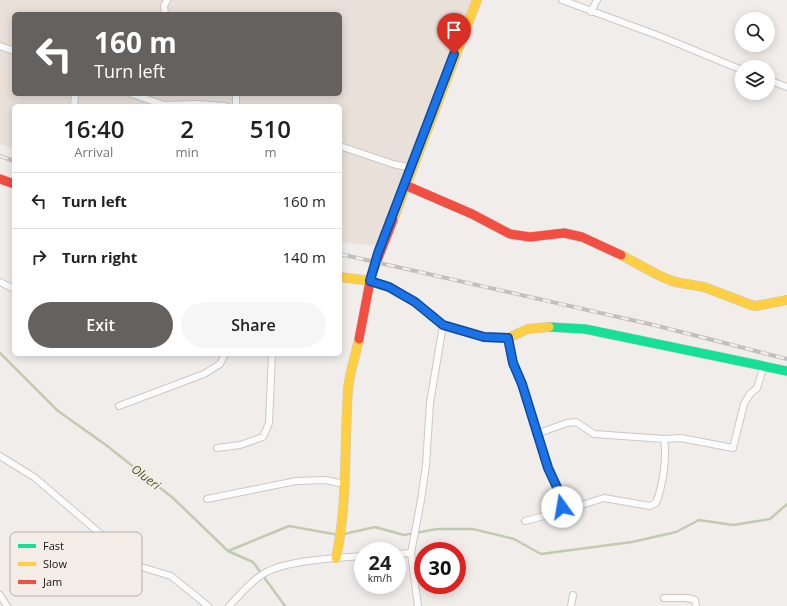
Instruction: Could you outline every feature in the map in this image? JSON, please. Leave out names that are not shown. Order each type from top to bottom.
[{"type":"street","points":[[165,12],[164,6],[167,0]]},
{"type":"street","points":[[336,558],[341,535],[345,484],[348,388],[356,356],[370,281],[378,253],[477,0]]},
{"type":"street","points":[[562,0],[662,37],[735,67]]},
{"type":"street","points":[[591,12],[597,0]]},
{"type":"street","points":[[0,46],[12,50]]},
{"type":"street","points":[[775,82],[786,86]]},
{"type":"street","points":[[138,96],[161,104]]},
{"type":"street","points":[[342,147],[393,164],[412,168]]},
{"type":"street","points":[[0,179],[12,183]]},
{"type":"street","points":[[405,184],[472,214],[510,234],[530,237],[564,233],[582,237],[608,248],[675,282],[704,287],[756,306],[787,300]]},
{"type":"street","points":[[342,277],[370,281],[389,287],[415,302],[443,325],[484,337],[508,338],[528,329],[556,326],[585,329],[689,352],[732,358],[787,371]]},
{"type":"street","points":[[0,282],[12,288]]},
{"type":"street","points":[[418,606],[411,553],[426,465],[430,403],[443,325]]},
{"type":"street","points":[[508,338],[513,363],[522,384],[536,434],[562,498],[562,507],[559,512]]},
{"type":"street","points":[[119,406],[204,374],[220,364],[224,356]]},
{"type":"street","points":[[217,448],[240,445],[263,437],[269,423],[272,356]]},
{"type":"street","points":[[536,434],[566,423],[576,422],[594,434],[664,439],[681,438],[733,448],[744,404],[756,388],[764,366]]},
{"type":"street","points":[[525,522],[604,498],[650,506],[656,503],[659,495],[664,463],[664,439]]},
{"type":"street","points":[[0,456],[34,476],[99,532]]},
{"type":"street","points":[[207,499],[296,481],[325,480],[345,484]]},
{"type":"street","points":[[406,553],[411,553]]},
{"type":"street","points":[[229,606],[262,574],[275,568],[336,558],[354,557]]},
{"type":"street","points":[[142,567],[172,576],[208,606]]},
{"type":"street","points":[[0,595],[7,606]]},
{"type":"street","points":[[571,606],[573,595]]},
{"type":"street","points":[[664,598],[687,598],[695,600],[696,606]]},
{"type":"shaded area","points":[[0,0],[476,0],[379,246],[342,242],[342,104],[12,104],[12,147],[0,144]]},
{"type":"waterway","name":"Olueri","points":[[0,353],[58,411],[106,445],[173,498],[228,551],[253,562],[285,606]]},
{"type":"waterway","points":[[344,534],[375,527],[404,535],[437,529],[473,529],[514,539],[541,554],[632,542],[676,532],[699,520],[733,525],[770,519],[787,504]]},
{"type":"waterway","points":[[228,551],[289,526],[339,535]]},
{"type":"railway","points":[[0,156],[12,160]]},
{"type":"railway","points":[[342,254],[658,326],[787,359]]},
{"type":"traffic: fast","points":[[549,327],[585,329],[787,371]]},
{"type":"traffic: slow","points":[[393,220],[477,0]]},
{"type":"traffic: slow","points":[[621,255],[660,276],[675,282],[704,287],[751,305],[756,306],[787,300]]},
{"type":"traffic: slow","points":[[342,277],[370,281],[389,287],[415,302],[443,325],[485,337],[508,338],[528,329],[549,327]]},
{"type":"traffic: slow","points":[[336,558],[340,537],[344,495],[349,384],[359,339]]},
{"type":"traffic: jam","points":[[0,179],[12,183]]},
{"type":"traffic: jam","points":[[405,185],[472,214],[510,234],[530,237],[564,233],[582,237],[621,255]]},
{"type":"traffic: jam","points":[[359,339],[371,276],[393,220]]},
{"type":"route","points":[[454,54],[412,168],[378,253],[370,281],[389,287],[415,302],[443,325],[484,337],[508,338],[513,363],[522,384],[536,434],[542,446],[548,468],[562,498],[562,507]]}]
